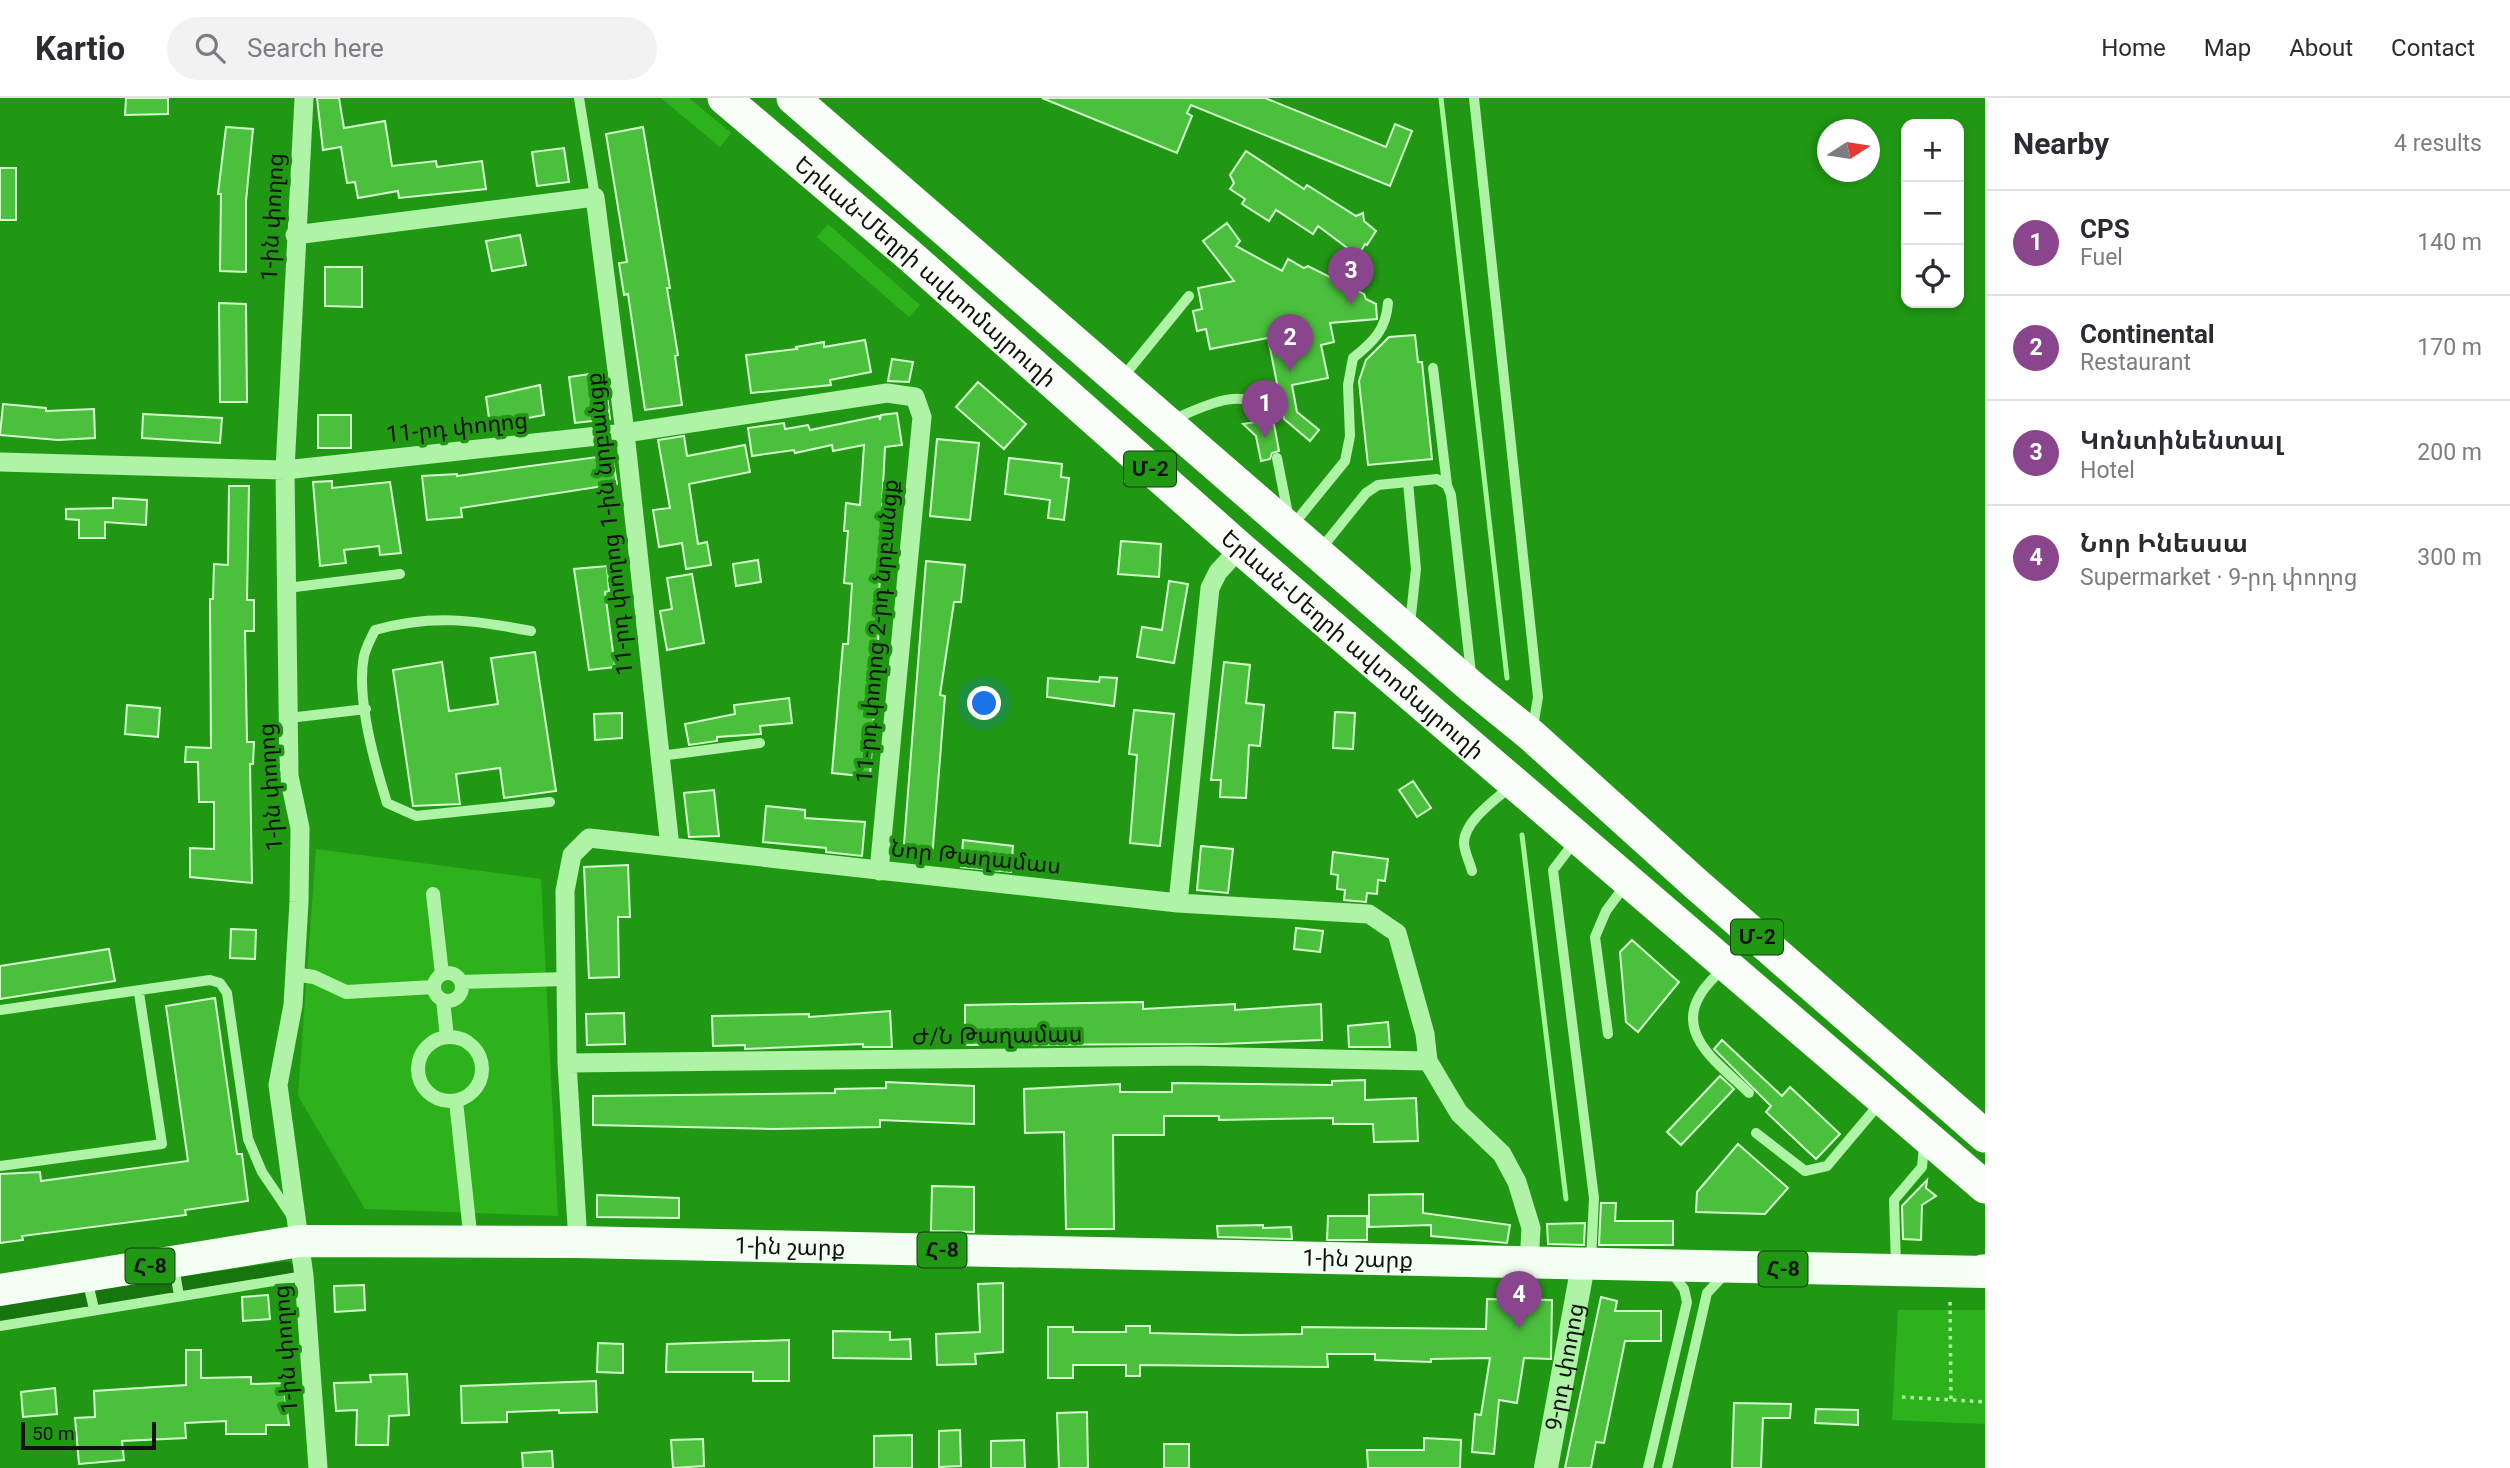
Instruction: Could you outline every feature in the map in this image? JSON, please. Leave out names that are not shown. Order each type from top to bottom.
[{"type":"highway","name":"Երևան-Մեղրի ավտոմայրուղի","points":[[724,98],[918,263],[1240,548],[1985,1187]]},
{"type":"highway","name":"Երևան-Մեղրի ավտոմայրուղի","points":[[793,98],[1473,688],[1531,735],[1696,884],[1985,1136]]},
{"type":"main road","name":"1-ին շարք","points":[[0,1290],[174,1262],[299,1233],[471,1242],[578,1242],[1587,1265]]},
{"type":"main road","name":"Հ-8","points":[[1587,1265],[1984,1271]]},
{"type":"street","name":"1-ին փողոց","points":[[304,98],[285,470],[289,776],[300,828],[293,1005],[278,1085],[304,1276],[318,1468]]},
{"type":"street","points":[[295,235],[594,197]]},
{"type":"street","name":"11-րդ փողոց 1-ին նրբանցք","points":[[594,197],[625,433],[670,847]]},
{"type":"street","name":"11-րդ փողոց","points":[[0,462],[285,470],[625,433],[887,393],[915,397]]},
{"type":"street","name":"11-րդ փողոց 2-րդ նրբանցք","points":[[879,872],[922,417],[915,397]]},
{"type":"street","points":[[1178,903],[1210,588],[1218,572],[1240,548]]},
{"type":"street","name":"Նոր Թաղամաս","points":[[578,1242],[568,1063],[565,891],[572,855],[589,838],[1178,903],[1369,914],[1397,933],[1425,1034],[1428,1061],[1459,1114],[1502,1154],[1517,1182],[1531,1228],[1529,1264]]},
{"type":"street","points":[[433,894],[447,1037]]},
{"type":"street","points":[[293,974],[314,976],[346,992],[440,987],[451,973],[461,982],[565,979]]},
{"type":"street","points":[[440,987],[452,1000],[459,995],[461,982]]},
{"type":"street","points":[[447,1037],[468,1042],[481,1059],[482,1070],[475,1090],[456,1101],[446,1101],[428,1092],[419,1074],[419,1063],[428,1046],[447,1037]]},
{"type":"street","name":"Ժ/Ն Թաղամաս","points":[[568,1063],[1190,1056],[1428,1061]]},
{"type":"street","points":[[456,1101],[471,1242]]},
{"type":"street","name":"9-րդ փողոց","points":[[1546,1468],[1587,1265]]},
{"type":"lane","points":[[579,98],[594,197]]},
{"type":"lane","points":[[1474,98],[1538,697],[1531,735]]},
{"type":"lane","points":[[1120,380],[1189,296]]},
{"type":"lane","points":[[1291,528],[1345,461],[1350,436],[1348,385],[1353,358],[1378,338],[1387,315],[1388,303]]},
{"type":"lane","points":[[1433,369],[1447,485],[1451,495],[1473,688]]},
{"type":"lane","points":[[1168,422],[1233,398],[1253,398],[1266,408],[1269,419]]},
{"type":"lane","points":[[1276,458],[1291,528]]},
{"type":"lane","points":[[1318,552],[1366,493],[1378,485],[1437,479],[1447,485]]},
{"type":"lane","points":[[1408,482],[1416,569],[1409,631]]},
{"type":"lane","points":[[287,588],[400,575]]},
{"type":"lane","points":[[531,631],[443,618],[408,621],[375,630],[364,656],[366,709],[373,758],[387,803],[416,816],[550,802]]},
{"type":"lane","points":[[289,718],[366,709]]},
{"type":"lane","points":[[660,756],[760,743]]},
{"type":"lane","points":[[1472,871],[1464,843],[1468,831],[1484,809],[1514,783]]},
{"type":"lane","points":[[1577,838],[1553,870],[1594,1198],[1587,1265]]},
{"type":"lane","points":[[1608,1034],[1595,937],[1606,911],[1628,881]]},
{"type":"lane","points":[[1726,965],[1699,995],[1691,1016],[1700,1044],[1749,1093]]},
{"type":"lane","points":[[0,1010],[139,993],[210,980],[220,984],[227,993],[248,1139],[262,1172],[299,1233]]},
{"type":"lane","points":[[0,1166],[162,1144],[139,993]]},
{"type":"lane","points":[[1756,1133],[1805,1171],[1826,1166],[1883,1100]]},
{"type":"lane","points":[[1896,1270],[1894,1200],[1903,1187],[1916,1177],[1925,1158],[1916,1128]]},
{"type":"lane","points":[[174,1262],[179,1296]]},
{"type":"lane","points":[[1648,1468],[1687,1302],[1684,1289],[1668,1267]]},
{"type":"lane","points":[[1667,1468],[1707,1293],[1714,1282],[1732,1268]]},
{"type":"lane","points":[[86,1276],[93,1309]]},
{"type":"lane","points":[[0,1326],[304,1276]]},
{"type":"path","points":[[1950,1301],[1951,1399]]},
{"type":"path","points":[[1902,1397],[1985,1402]]},
{"type":"green space","points":[[661,98],[689,98],[731,133],[720,147]]},
{"type":"green space","points":[[828,224],[920,305],[909,317],[817,237]]},
{"type":"green space","points":[[316,849],[541,879],[558,1216],[365,1209],[298,1096]]},
{"type":"green space","points":[[1898,1310],[1985,1310],[1985,1424],[1892,1420]]},
{"type":"building","points":[[126,98],[168,98],[168,114],[125,115]]},
{"type":"building","points":[[317,98],[339,98],[344,128],[385,121],[392,166],[436,161],[437,167],[482,161],[486,189],[399,198],[398,191],[358,198],[355,182],[347,183],[341,147],[323,150]]},
{"type":"building","points":[[1042,98],[1265,98],[1386,147],[1395,124],[1412,131],[1390,186],[1191,105],[1187,113],[1192,116],[1177,153]]},
{"type":"building","points":[[226,127],[253,129],[246,201],[246,272],[220,271],[221,194],[218,194]]},
{"type":"building","points":[[643,127],[670,288],[667,288],[678,355],[675,356],[682,405],[645,410],[628,294],[624,295],[619,263],[627,262],[606,134]]},
{"type":"building","points":[[564,148],[569,182],[537,186],[532,152]]},
{"type":"building","points":[[1246,151],[1304,189],[1307,185],[1356,216],[1363,213],[1364,221],[1376,231],[1358,256],[1318,226],[1313,234],[1276,210],[1269,221],[1242,204],[1245,199],[1230,189],[1234,183],[1230,175]]},
{"type":"building","points":[[0,168],[16,168],[16,220],[0,220]]},
{"type":"building","points":[[1227,223],[1240,241],[1236,246],[1282,271],[1288,259],[1304,268],[1308,266],[1364,294],[1366,299],[1376,304],[1377,319],[1330,323],[1334,342],[1321,345],[1328,378],[1292,385],[1297,412],[1319,430],[1310,441],[1284,419],[1268,338],[1210,349],[1206,329],[1197,331],[1193,311],[1202,309],[1198,288],[1234,281],[1203,241]]},
{"type":"building","points":[[520,235],[526,265],[492,271],[486,241]]},
{"type":"building","points":[[325,267],[362,267],[362,307],[325,306]]},
{"type":"building","points":[[219,303],[246,304],[247,402],[220,402]]},
{"type":"building","points":[[1415,335],[1418,362],[1422,362],[1432,459],[1368,465],[1359,381],[1366,360],[1389,337]]},
{"type":"building","points":[[865,340],[871,372],[830,380],[831,385],[751,393],[746,355],[797,349],[796,347],[824,342],[824,347]]},
{"type":"building","points":[[892,359],[913,362],[909,382],[888,381]]},
{"type":"building","points":[[604,372],[610,419],[575,423],[569,377]]},
{"type":"building","points":[[978,382],[1026,424],[1004,449],[956,407]]},
{"type":"building","points":[[540,385],[544,415],[490,425],[486,397]]},
{"type":"building","points":[[3,404],[46,408],[46,411],[94,409],[95,438],[58,440],[0,435]]},
{"type":"building","points":[[897,413],[902,445],[885,447],[882,507],[888,507],[877,609],[880,610],[870,777],[832,773],[843,644],[848,644],[852,584],[844,583],[848,531],[844,531],[846,503],[860,505],[864,445],[833,451],[832,445],[795,453],[794,450],[752,456],[748,428],[784,423],[785,429],[808,425],[810,430],[879,416],[880,420],[881,415]]},
{"type":"building","points":[[143,414],[222,418],[220,443],[142,438]]},
{"type":"building","points":[[318,415],[351,415],[351,448],[318,448]]},
{"type":"building","points":[[1262,421],[1266,426],[1274,424],[1279,451],[1272,453],[1270,459],[1261,461],[1256,436],[1243,424]]},
{"type":"building","points":[[684,436],[687,456],[745,445],[750,472],[689,484],[698,544],[707,542],[711,565],[686,569],[682,543],[659,547],[653,510],[670,508],[658,440]]},
{"type":"building","points":[[937,439],[979,443],[970,520],[930,516]]},
{"type":"building","points":[[612,455],[617,484],[461,508],[462,517],[427,520],[422,476],[457,476]]},
{"type":"building","points":[[1009,458],[1062,464],[1061,477],[1069,478],[1064,520],[1048,518],[1050,500],[1005,494]]},
{"type":"building","points":[[332,481],[332,488],[390,482],[401,553],[380,555],[379,546],[344,550],[346,563],[320,566],[313,482]]},
{"type":"building","points":[[229,486],[249,486],[247,600],[254,600],[254,631],[245,631],[247,742],[254,742],[253,764],[250,764],[252,883],[190,877],[190,848],[214,849],[214,802],[199,802],[198,762],[185,762],[186,747],[211,748],[210,599],[213,599],[214,564],[228,565]]},
{"type":"building","points":[[113,498],[147,500],[146,525],[105,522],[105,538],[79,538],[79,520],[66,519],[66,509],[113,508]]},
{"type":"building","points":[[1121,541],[1161,544],[1159,577],[1118,574]]},
{"type":"building","points":[[758,560],[761,582],[736,586],[733,564]]},
{"type":"building","points":[[926,561],[965,565],[961,602],[954,602],[940,695],[945,696],[932,859],[903,857]]},
{"type":"building","points":[[607,566],[609,591],[605,592],[615,667],[589,670],[574,569]]},
{"type":"building","points":[[692,574],[704,643],[667,650],[660,611],[672,609],[667,578]]},
{"type":"building","points":[[1169,581],[1188,584],[1174,663],[1137,657],[1142,627],[1162,630]]},
{"type":"building","points":[[535,652],[556,791],[504,798],[500,768],[456,774],[460,804],[413,806],[393,670],[442,662],[449,711],[498,704],[491,658]]},
{"type":"building","points":[[1224,662],[1250,665],[1246,703],[1264,705],[1260,746],[1249,745],[1246,798],[1220,797],[1221,780],[1211,780]]},
{"type":"building","points":[[1100,677],[1117,678],[1114,706],[1047,697],[1048,678],[1099,682]]},
{"type":"building","points":[[789,698],[792,723],[760,726],[761,734],[717,737],[717,741],[689,745],[685,724],[735,714],[734,705]]},
{"type":"building","points":[[127,705],[160,708],[158,737],[125,734]]},
{"type":"building","points":[[1134,710],[1174,714],[1160,846],[1130,843],[1137,755],[1129,754]]},
{"type":"building","points":[[1335,712],[1355,713],[1353,749],[1333,748]]},
{"type":"building","points":[[622,713],[622,738],[595,740],[594,714]]},
{"type":"building","points":[[1413,781],[1431,808],[1417,817],[1399,790]]},
{"type":"building","points":[[714,790],[719,836],[689,837],[684,793]]},
{"type":"building","points":[[766,806],[805,810],[805,818],[865,822],[862,856],[826,852],[826,848],[763,842]]},
{"type":"building","points":[[963,840],[1013,846],[1011,872],[961,867]]},
{"type":"building","points":[[1201,846],[1233,849],[1228,893],[1197,890]]},
{"type":"building","points":[[1333,852],[1388,859],[1385,881],[1378,880],[1377,894],[1367,893],[1366,902],[1344,900],[1345,890],[1337,889],[1338,875],[1331,874]]},
{"type":"building","points":[[628,865],[630,917],[618,917],[619,977],[589,978],[584,867]]},
{"type":"building","points":[[1296,928],[1323,931],[1320,952],[1294,949]]},
{"type":"building","points":[[231,929],[256,930],[255,959],[230,958]]},
{"type":"building","points":[[1632,940],[1679,982],[1638,1032],[1626,1022],[1620,952]]},
{"type":"building","points":[[109,949],[115,981],[0,999],[0,966]]},
{"type":"building","points":[[215,998],[237,1154],[242,1154],[248,1201],[185,1210],[186,1215],[22,1236],[23,1240],[0,1243],[0,1174],[40,1172],[41,1181],[188,1161],[166,1006]]},
{"type":"building","points":[[1143,1002],[1143,1009],[1235,1004],[1235,1010],[1321,1004],[1322,1040],[1222,1044],[965,1045],[965,1005]]},
{"type":"building","points":[[890,1011],[892,1047],[863,1047],[863,1044],[745,1049],[745,1045],[713,1046],[712,1016],[809,1014],[809,1017]]},
{"type":"building","points":[[624,1013],[625,1044],[587,1045],[586,1014]]},
{"type":"building","points":[[1388,1022],[1390,1047],[1349,1047],[1348,1026]]},
{"type":"building","points":[[1722,1040],[1782,1096],[1790,1087],[1840,1134],[1816,1159],[1766,1112],[1771,1106],[1714,1049]]},
{"type":"building","points":[[1720,1076],[1734,1089],[1681,1145],[1667,1132]]},
{"type":"building","points":[[1365,1080],[1365,1100],[1416,1098],[1418,1141],[1374,1142],[1373,1124],[1333,1124],[1333,1118],[1219,1120],[1219,1116],[1164,1116],[1164,1135],[1113,1135],[1114,1229],[1066,1229],[1064,1132],[1025,1133],[1024,1089],[1120,1084],[1120,1092],[1172,1092],[1172,1083],[1332,1085],[1332,1081]]},
{"type":"building","points":[[886,1082],[974,1086],[974,1124],[880,1120],[880,1127],[773,1129],[593,1125],[593,1096],[835,1093],[835,1089],[886,1088]]},
{"type":"building","points":[[1738,1144],[1788,1188],[1765,1214],[1696,1212],[1697,1192]]},
{"type":"building","points":[[1927,1180],[1926,1188],[1936,1196],[1922,1205],[1921,1240],[1903,1239],[1902,1206]]},
{"type":"building","points":[[932,1186],[974,1187],[974,1232],[931,1231]]},
{"type":"building","points":[[1423,1194],[1423,1213],[1510,1225],[1507,1243],[1431,1236],[1431,1225],[1369,1227],[1369,1195]]},
{"type":"building","points":[[597,1195],[679,1198],[679,1218],[597,1217]]},
{"type":"building","points":[[1601,1203],[1616,1203],[1615,1221],[1673,1221],[1673,1245],[1599,1245]]},
{"type":"building","points":[[1328,1216],[1367,1216],[1367,1240],[1327,1240]]},
{"type":"building","points":[[1585,1223],[1584,1245],[1548,1244],[1547,1224]]},
{"type":"building","points":[[1263,1225],[1263,1228],[1291,1227],[1292,1239],[1218,1237],[1217,1226]]},
{"type":"building","points":[[1003,1283],[1003,1352],[975,1354],[976,1364],[937,1365],[936,1334],[980,1332],[978,1284]]},
{"type":"building","points":[[364,1285],[365,1310],[335,1312],[334,1286]]},
{"type":"building","points":[[268,1295],[270,1319],[243,1321],[242,1297]]},
{"type":"building","points":[[1601,1297],[1617,1301],[1615,1311],[1661,1311],[1661,1341],[1625,1341],[1604,1443],[1596,1442],[1591,1468],[1565,1468]]},
{"type":"building","points":[[1487,1299],[1552,1300],[1551,1359],[1524,1358],[1517,1403],[1499,1400],[1494,1454],[1472,1452],[1475,1414],[1481,1415],[1490,1358],[1431,1359],[1431,1362],[1375,1360],[1375,1354],[1327,1354],[1328,1367],[1140,1365],[1140,1376],[1126,1376],[1126,1365],[1073,1365],[1073,1378],[1048,1378],[1048,1327],[1073,1327],[1073,1332],[1126,1332],[1126,1326],[1150,1326],[1150,1333],[1240,1335],[1302,1334],[1302,1327],[1486,1329]]},
{"type":"building","points":[[833,1331],[890,1332],[890,1340],[910,1339],[911,1359],[833,1358]]},
{"type":"building","points":[[789,1340],[789,1381],[753,1381],[753,1372],[666,1372],[667,1344]]},
{"type":"building","points":[[598,1343],[623,1344],[623,1373],[597,1372]]},
{"type":"building","points":[[186,1350],[201,1350],[201,1378],[251,1377],[251,1384],[283,1383],[289,1425],[266,1425],[266,1434],[226,1434],[226,1421],[185,1423],[186,1438],[122,1441],[124,1460],[79,1464],[75,1418],[95,1417],[94,1391],[186,1385]]},
{"type":"building","points":[[407,1374],[409,1415],[389,1416],[388,1445],[356,1445],[357,1410],[336,1411],[334,1383],[371,1382],[370,1375]]},
{"type":"building","points":[[596,1381],[597,1412],[507,1412],[507,1422],[462,1423],[461,1386]]},
{"type":"building","points":[[55,1388],[57,1414],[23,1417],[21,1392]]},
{"type":"building","points":[[1734,1403],[1791,1404],[1790,1418],[1763,1418],[1761,1468],[1732,1468]]},
{"type":"building","points":[[1816,1409],[1858,1410],[1858,1425],[1815,1423]]},
{"type":"building","points":[[1087,1412],[1088,1468],[1059,1468],[1057,1413]]},
{"type":"building","points":[[960,1430],[961,1466],[939,1467],[939,1431]]},
{"type":"building","points":[[912,1435],[912,1468],[874,1468],[874,1436]]},
{"type":"building","points":[[1424,1438],[1461,1440],[1460,1468],[1368,1468],[1367,1450],[1424,1450]]},
{"type":"building","points":[[703,1439],[704,1466],[673,1468],[671,1440]]},
{"type":"building","points":[[1024,1440],[1025,1468],[991,1468],[991,1441]]},
{"type":"building","points":[[1164,1444],[1189,1444],[1189,1468],[1164,1468]]},
{"type":"building","points":[[552,1451],[553,1468],[523,1468],[522,1453]]},
{"type":"waterway","points":[[1441,98],[1507,678]]},
{"type":"waterway","points":[[1522,835],[1566,1199]]},
{"type":"waterway","points":[[182,1286],[286,1271]]},
{"type":"waterway","points":[[98,1296],[170,1288]]},
{"type":"waterway","points":[[0,1313],[80,1299]]},
{"type":"place","name":"Կոնտինենտալ","points":[[1351,305]]},
{"type":"place","name":"Continental","points":[[1290,372]]},
{"type":"place","name":"CPS","points":[[1265,438]]},
{"type":"place","name":"Նոր Ինեսսա","points":[[1519,1329]]}]
